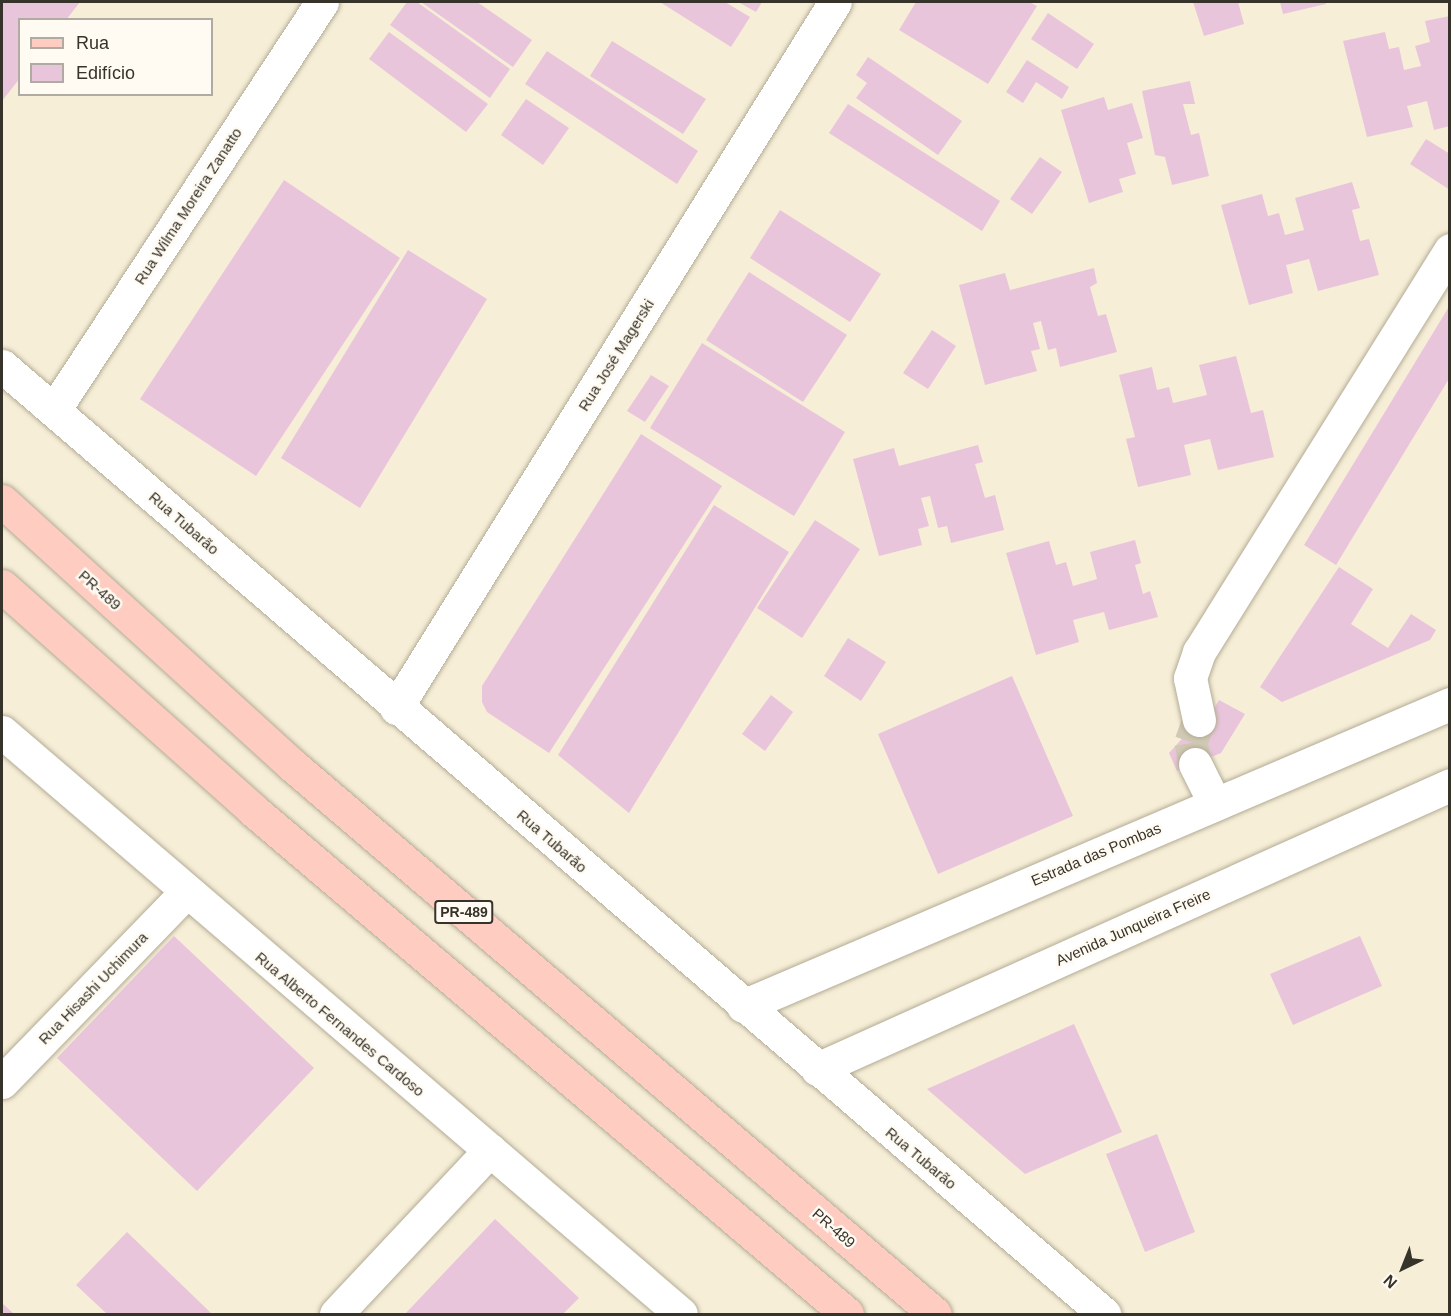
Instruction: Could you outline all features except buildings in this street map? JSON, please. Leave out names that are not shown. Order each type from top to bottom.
[{"type":"main road","name":"PR-489","points":[[2,501],[292,765],[935,1314]]},
{"type":"main road","points":[[2,586],[253,810],[847,1314]]},
{"type":"street","name":"Rua Wilma Moreira Zanatto","points":[[54,410],[321,2]]},
{"type":"street","name":"Rua José Magerski","points":[[396,708],[835,2]]},
{"type":"street","points":[[1199,720],[1190,678],[1198,652],[1449,250]]},
{"type":"street","name":"Rua Tubarão","points":[[2,366],[396,708],[1104,1314]]},
{"type":"street","name":"Estrada das Pombas","points":[[743,1006],[1214,802],[1449,704]]},
{"type":"street","name":"Rua Alberto Fernandes Cardoso","points":[[2,732],[185,893],[681,1314]]},
{"type":"street","points":[[1195,764],[1214,802]]},
{"type":"street","name":"Avenida Junqueira Freire","points":[[817,1069],[1449,785]]},
{"type":"street","name":"Rua Hisashi Uchimura","points":[[2,1082],[185,893]]},
{"type":"street","points":[[336,1314],[490,1150]]},
{"type":"tunnel","points":[[1195,764],[1191,742],[1199,720]]}]
